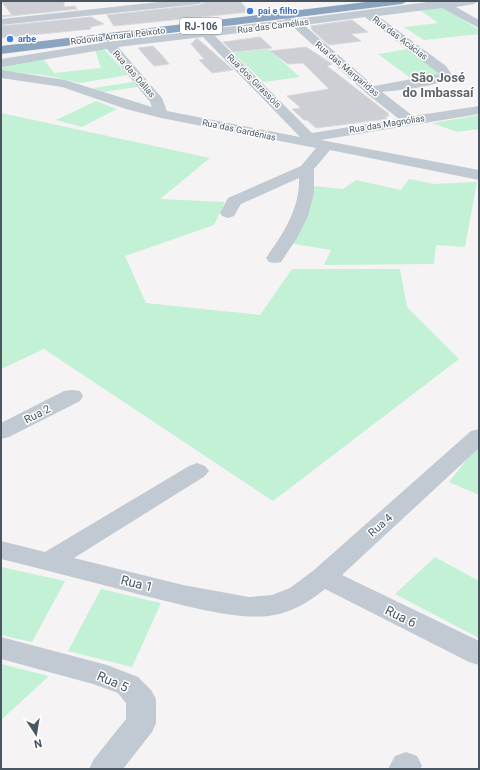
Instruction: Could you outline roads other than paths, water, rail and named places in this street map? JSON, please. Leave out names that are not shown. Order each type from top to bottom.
[{"type":"highway","name":"Rodovia Amaral Peixoto","points":[[1,46],[176,19],[368,1]]},
{"type":"highway","name":"RJ-106","points":[[202,30],[290,19],[402,1]]},
{"type":"highway","name":"Rodovia Amaral Peixoto","points":[[1,50],[106,41]]},
{"type":"street","points":[[1,22],[199,1]]},
{"type":"street","name":"Rua das Camélias","points":[[290,19],[368,14],[441,2],[474,1]]},
{"type":"street","points":[[441,2],[479,25]]},
{"type":"street","points":[[161,6],[176,19]]},
{"type":"street","name":"Rua das Acácias","points":[[368,14],[442,69],[446,75],[438,79],[371,90]]},
{"type":"street","name":"Rua das Margaridas","points":[[290,19],[371,90],[409,120]]},
{"type":"street","points":[[1,63],[106,41],[202,30]]},
{"type":"street","name":"Rua dos Girassóis","points":[[202,30],[302,140]]},
{"type":"street","name":"Rua das Dálias","points":[[106,41],[157,101],[161,114]]},
{"type":"street","name":"Rua das Gardênias","points":[[1,74],[41,79],[65,84],[131,106],[161,114],[479,175]]},
{"type":"street","name":"Rua das Magnólias","points":[[302,140],[409,120],[479,110]]},
{"type":"street","points":[[228,213],[234,201],[306,169],[326,145]]},
{"type":"street","points":[[275,258],[299,220],[305,193],[307,177],[306,169]]},
{"type":"street","name":"Rua 2","points":[[1,432],[72,396]]},
{"type":"street","name":"Rua 4","points":[[274,605],[299,595],[323,577],[479,436]]},
{"type":"street","points":[[48,562],[197,471]]},
{"type":"street","name":"Rua 1","points":[[1,550],[205,599],[249,607],[274,605]]},
{"type":"street","name":"Rua 6","points":[[323,577],[479,654]]},
{"type":"street","name":"Rua 5","points":[[1,648],[97,673],[128,685],[141,699],[141,722],[105,769]]},
{"type":"place","name":"pai e filho","points":[[250,11]]},
{"type":"place","name":"arbe","points":[[10,39]]},
{"type":"district","name":"São José do Imbassaí","points":[[438,84]]}]
